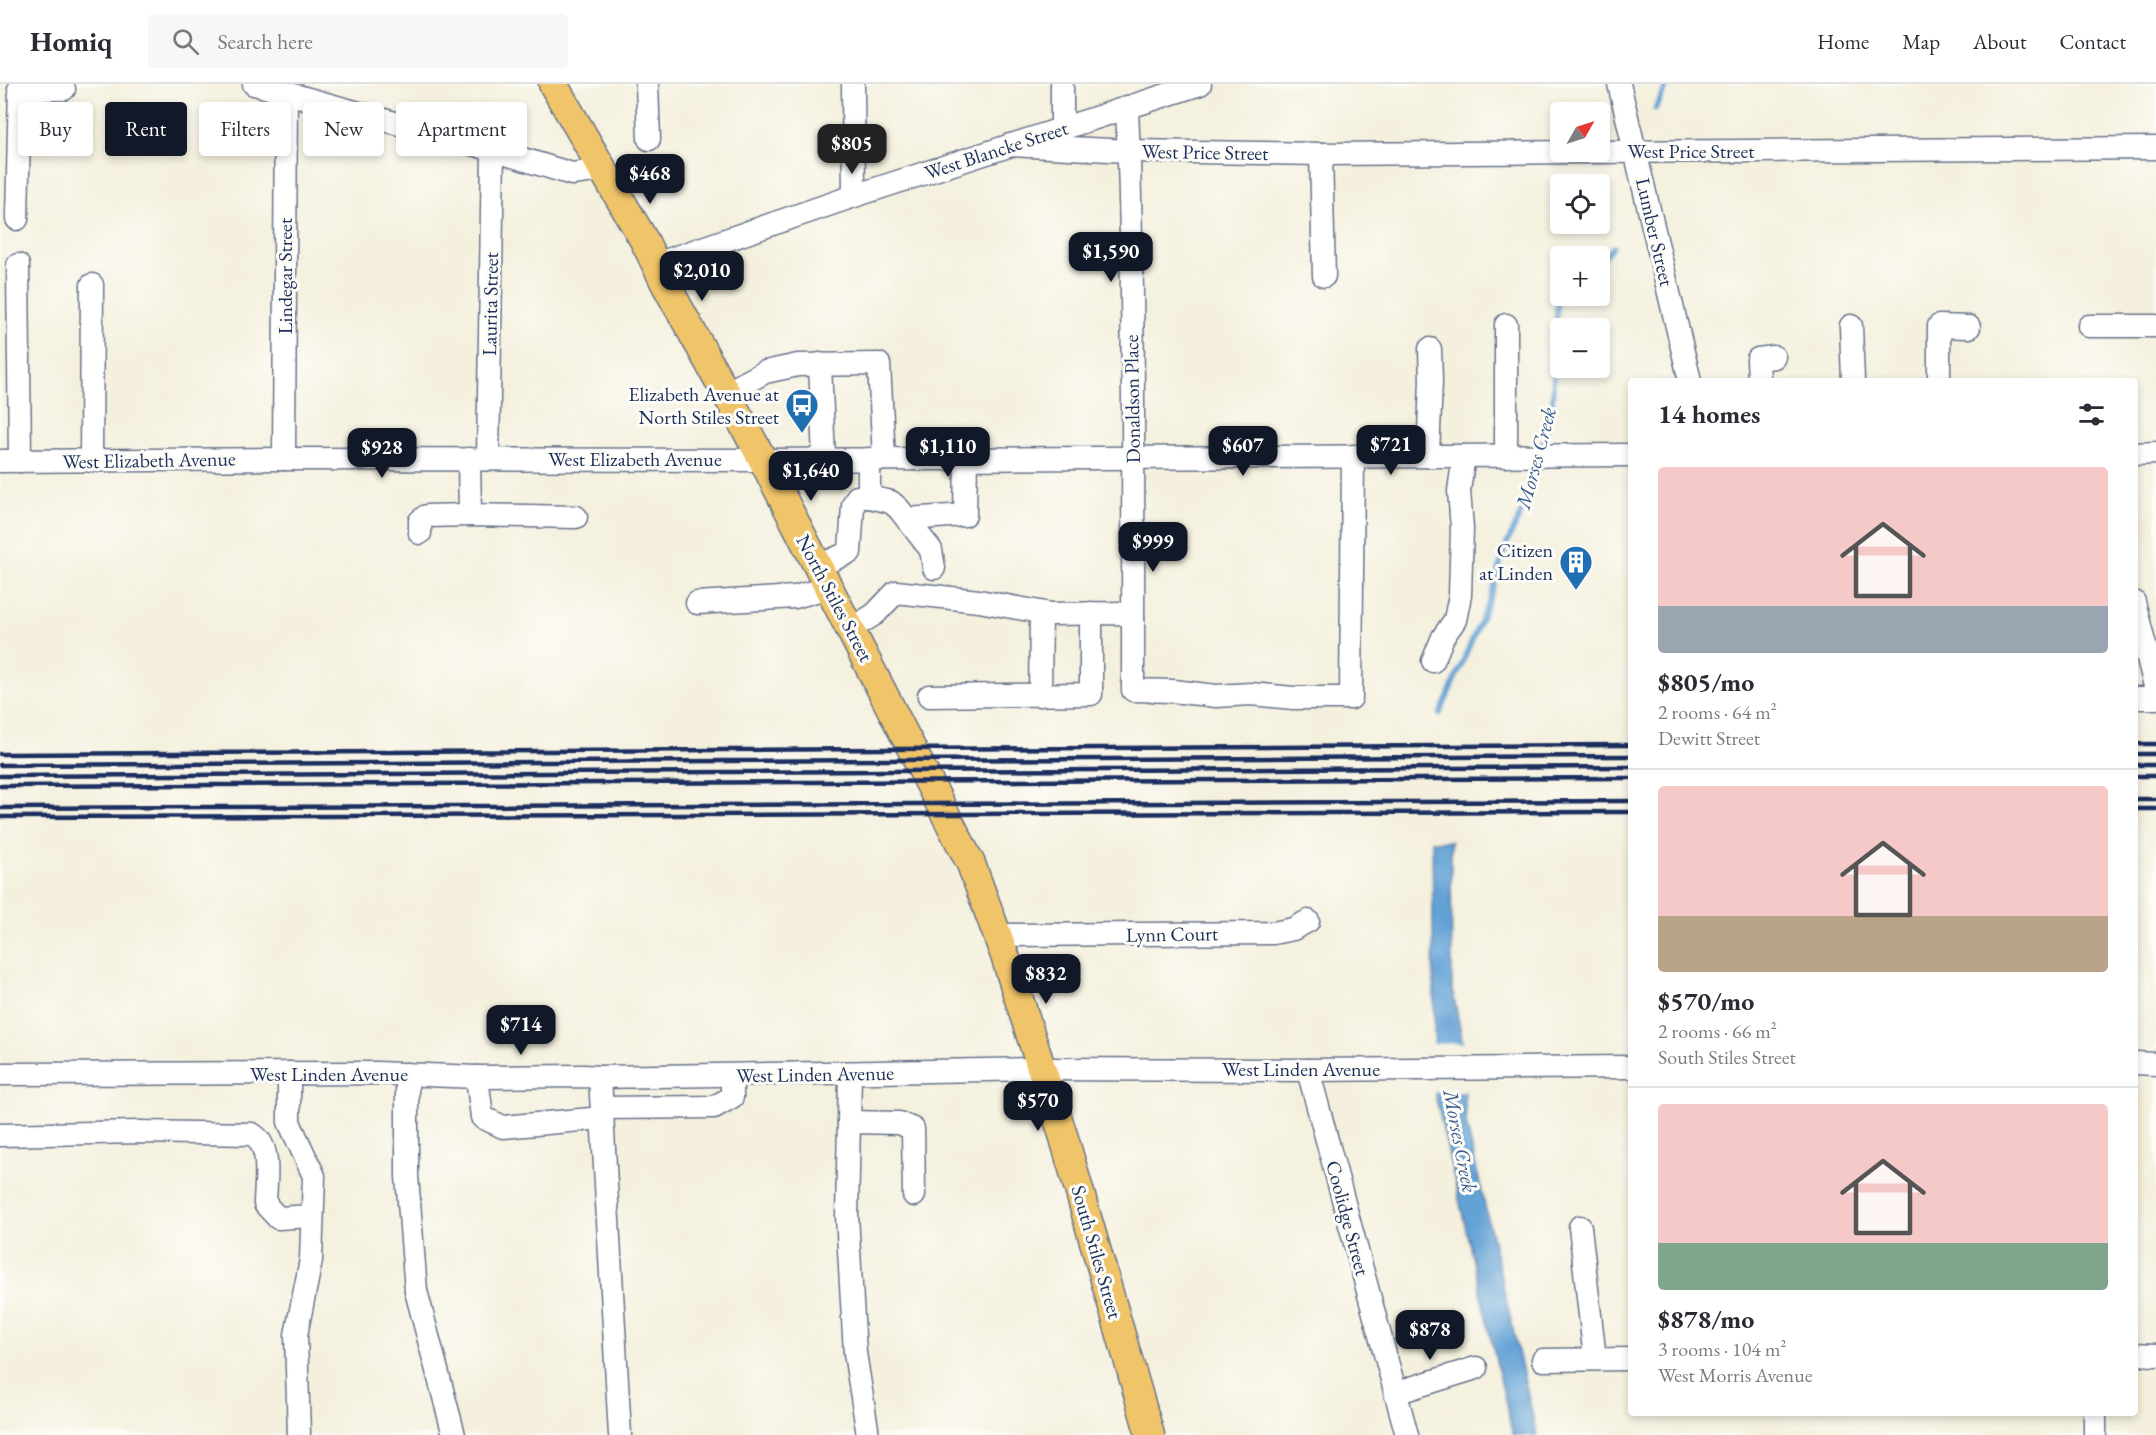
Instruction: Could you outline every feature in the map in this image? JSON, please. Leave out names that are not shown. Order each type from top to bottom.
[{"type":"main road","name":"North Stiles Street","points":[[553,84],[656,264],[763,460],[852,629],[970,864],[998,935],[1042,1069]]},
{"type":"main road","name":"South Stiles Street","points":[[1042,1069],[1150,1435]]},
{"type":"street","points":[[254,84],[396,123]]},
{"type":"street","points":[[647,84],[649,139]]},
{"type":"street","points":[[853,84],[854,196]]},
{"type":"street","points":[[1062,84],[1062,129]]},
{"type":"street","name":"West Blancke Street","points":[[656,264],[854,196],[1200,84]]},
{"type":"street","name":"Lumber Street","points":[[1619,84],[1689,378]]},
{"type":"street","points":[[17,219],[19,87],[64,89]]},
{"type":"street","name":"Lindegar Street","points":[[284,459],[286,93]]},
{"type":"street","name":"Donaldson Place","points":[[1127,107],[1130,151],[1133,690],[1173,691],[1216,696],[1251,694],[1293,698],[1351,698],[1353,456]]},
{"type":"street","name":"West Price Street","points":[[1011,145],[1130,151],[1321,154],[2156,148]]},
{"type":"street","points":[[1321,154],[1324,276]]},
{"type":"street","name":"Laurita Street","points":[[470,515],[478,459],[493,156]]},
{"type":"street","points":[[513,156],[572,174],[602,170]]},
{"type":"street","points":[[10,461],[18,265]]},
{"type":"street","points":[[91,460],[92,285]]},
{"type":"street","points":[[1506,325],[1515,455]]},
{"type":"street","points":[[1851,326],[1853,378]]},
{"type":"street","points":[[1939,378],[1939,326],[1969,327]]},
{"type":"street","points":[[2089,326],[2156,326]]},
{"type":"street","points":[[1428,456],[1430,349]]},
{"type":"street","points":[[1759,378],[1758,360],[1774,357]]},
{"type":"street","points":[[820,364],[824,459]]},
{"type":"street","points":[[726,393],[765,372],[798,365],[879,364],[876,459],[869,497]]},
{"type":"street","points":[[2138,454],[2156,453]]},
{"type":"street","name":"West Elizabeth Avenue","points":[[10,461],[1628,455]]},
{"type":"street","points":[[1432,661],[1443,637],[1455,620],[1460,595],[1462,528],[1459,491],[1464,456]]},
{"type":"street","points":[[907,519],[966,515],[966,458]]},
{"type":"street","points":[[697,603],[795,597],[824,576],[850,552],[853,505],[857,497],[891,502],[931,550],[934,568]]},
{"type":"street","points":[[420,533],[420,521],[426,516],[576,517]]},
{"type":"street","points":[[852,629],[875,614],[896,592],[979,602],[1041,613],[1122,613],[1133,619]]},
{"type":"street","points":[[1040,695],[1041,613]]},
{"type":"street","points":[[929,696],[1091,694],[1091,613]]},
{"type":"street","points":[[2138,618],[2156,690]]},
{"type":"street","points":[[2138,698],[2156,698]]},
{"type":"street","name":"Lynn Court","points":[[998,935],[1273,933],[1293,929],[1308,921]]},
{"type":"street","points":[[2138,1064],[2156,1064]]},
{"type":"street","name":"West Linden Avenue","points":[[0,1074],[289,1073],[600,1077],[1042,1069],[1308,1070],[1628,1067]]},
{"type":"street","name":"Coolidge Street","points":[[1308,1070],[1407,1435]]},
{"type":"street","points":[[289,1073],[289,1122],[314,1176],[311,1260],[296,1335],[299,1435]]},
{"type":"street","points":[[406,1074],[407,1176],[417,1291],[454,1435]]},
{"type":"street","points":[[850,1074],[847,1216],[855,1353],[868,1435]]},
{"type":"street","points":[[477,1077],[482,1117],[503,1127],[602,1113],[714,1107],[732,1096],[732,1076]]},
{"type":"street","points":[[600,1077],[620,1435]]},
{"type":"street","points":[[849,1122],[898,1123],[913,1129],[914,1195]]},
{"type":"street","points":[[0,1136],[139,1132],[252,1134],[261,1142],[266,1161],[265,1204],[278,1218],[312,1216]]},
{"type":"street","points":[[1580,1227],[1595,1359]]},
{"type":"street","points":[[2138,1354],[2156,1354]]},
{"type":"street","points":[[1544,1360],[1628,1359]]},
{"type":"street","points":[[1395,1393],[1476,1368]]},
{"type":"street","points":[[2095,1416],[2095,1435]]},
{"type":"water","points":[[1432,841],[1451,841],[1452,987],[1462,1039],[1466,1122],[1537,1435],[1513,1435],[1435,1095]]},
{"type":"pier","points":[[1465,1043],[1465,1092],[1432,1092],[1432,1044]]},
{"type":"waterway","name":"Morses Creek","points":[[1655,109],[1668,84]]},
{"type":"waterway","name":"Morses Creek","points":[[1610,250],[1613,247]]},
{"type":"waterway","name":"Morses Creek","points":[[1541,449],[1552,411],[1557,306]]},
{"type":"waterway","name":"Morses Creek","points":[[1440,714],[1491,596],[1505,548],[1528,498],[1538,461]]},
{"type":"railway","points":[[2138,744],[2156,744]]},
{"type":"railway","points":[[0,754],[1628,745]]},
{"type":"railway","points":[[2138,754],[2156,754]]},
{"type":"railway","points":[[0,765],[1628,756]]},
{"type":"railway","points":[[2138,765],[2156,765]]},
{"type":"railway","points":[[0,776],[1628,767]]},
{"type":"railway","points":[[2138,776],[2156,776]]},
{"type":"railway","points":[[0,786],[1628,778]]},
{"type":"railway","points":[[2138,799],[2156,799]]},
{"type":"railway","points":[[0,808],[1628,801]]},
{"type":"railway","points":[[2138,809],[2156,809]]},
{"type":"railway","points":[[0,817],[1628,812]]},
{"type":"place","name":"Elizabeth Avenue at North Stiles Street","points":[[802,434]]},
{"type":"place","name":"Citizen at Linden","points":[[1576,591]]}]
